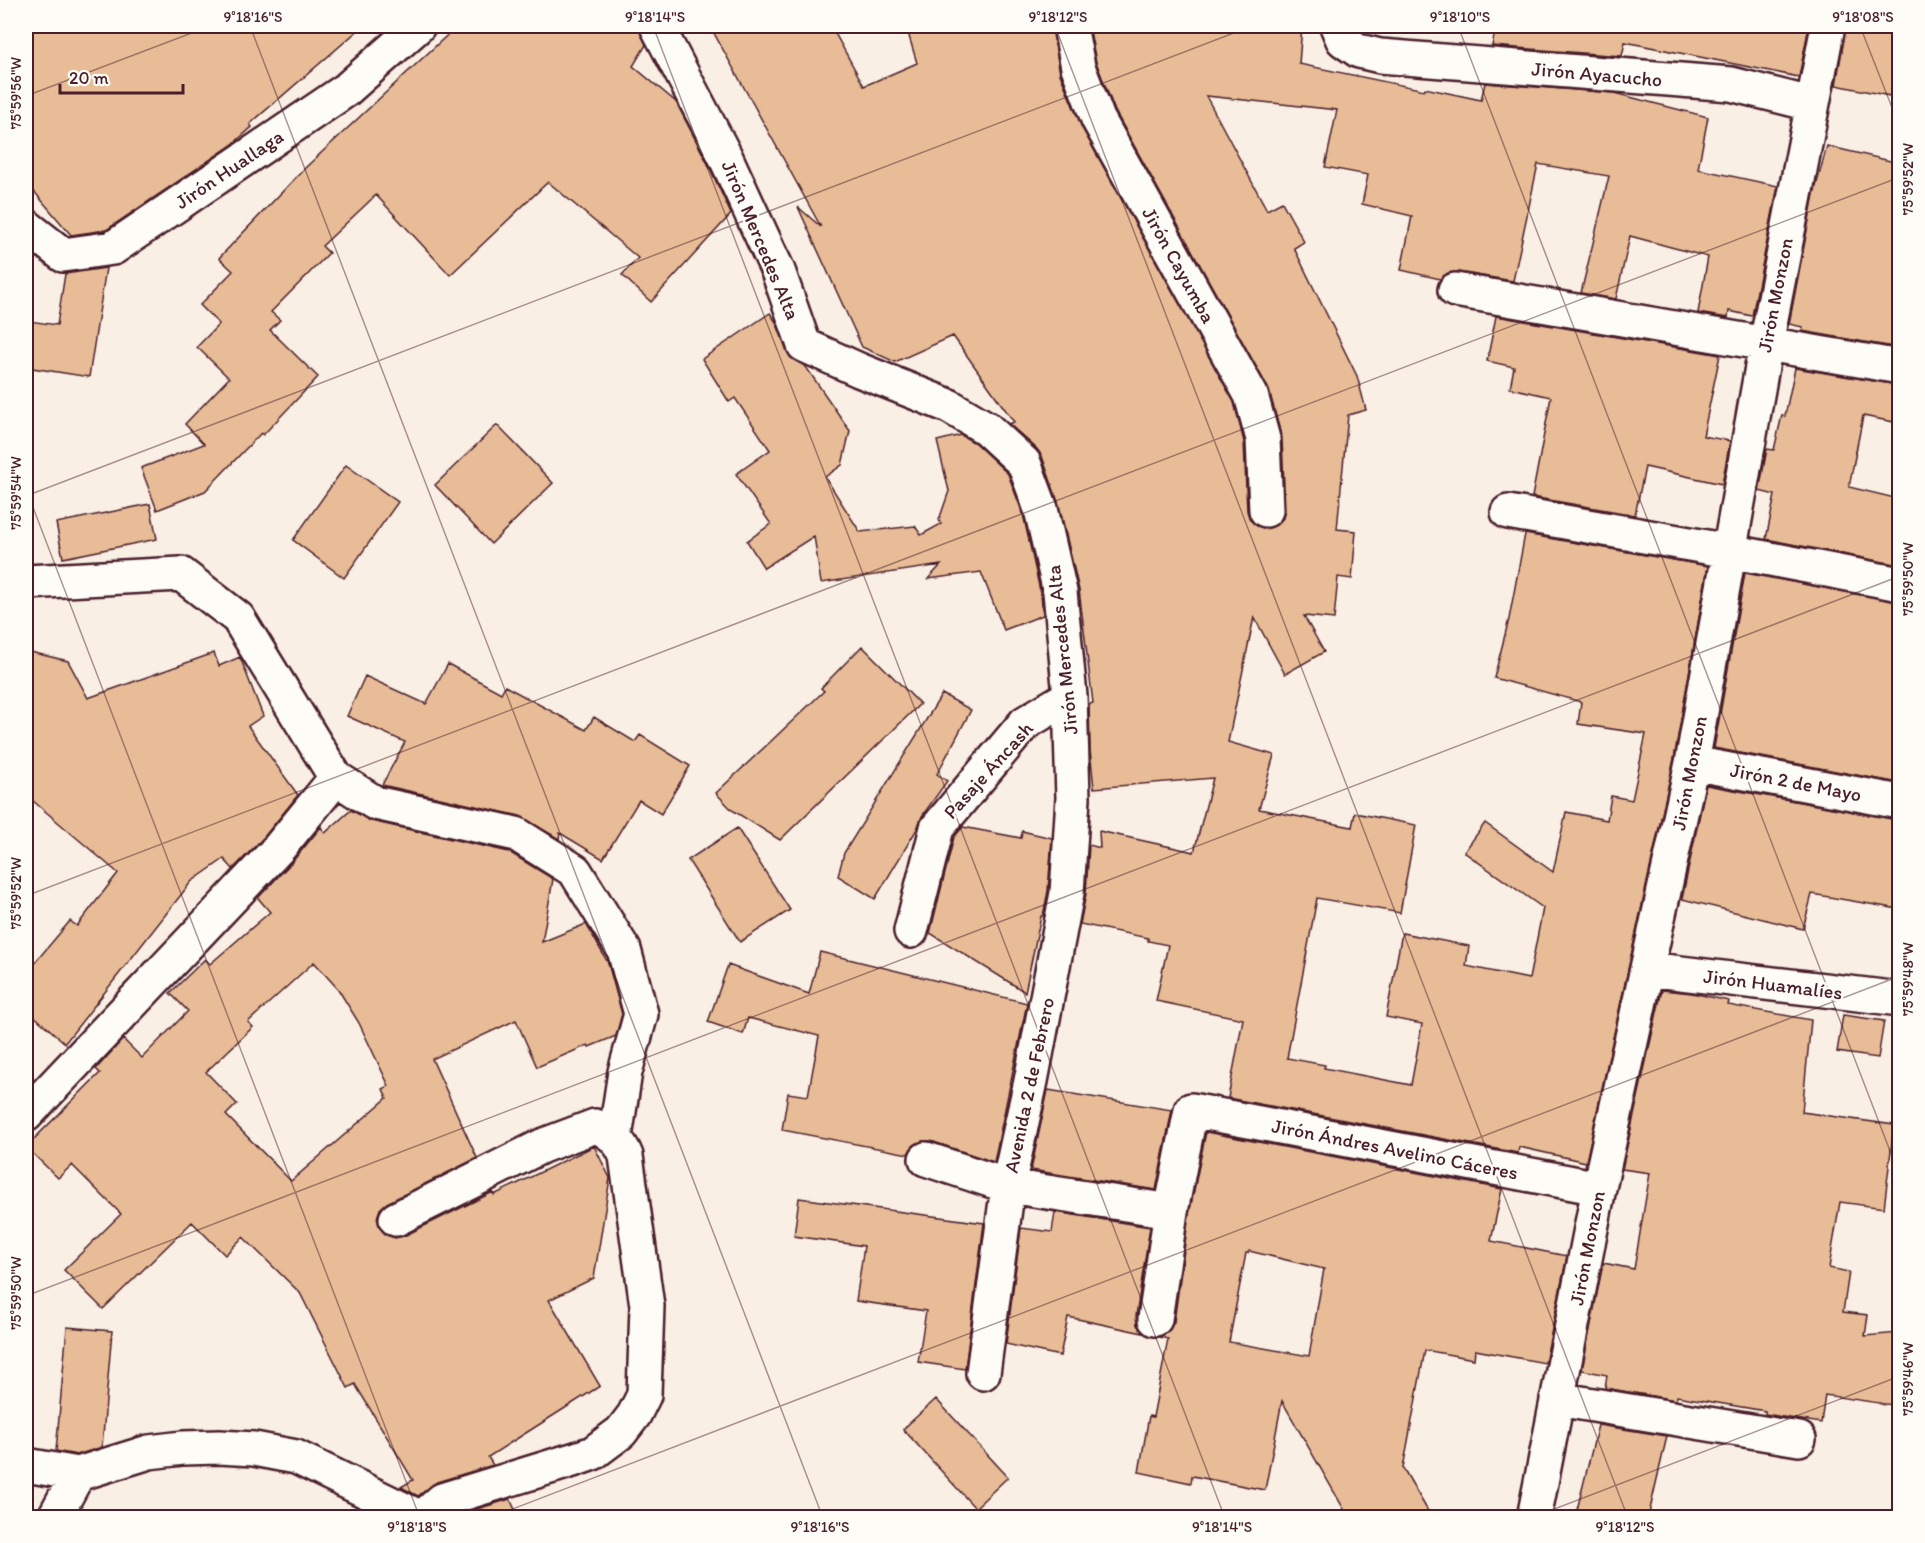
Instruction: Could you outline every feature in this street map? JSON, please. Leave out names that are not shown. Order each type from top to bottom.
[{"type":"street","name":"Jirón Huallaga","points":[[26,226],[63,255],[112,248],[346,90],[418,26]]},
{"type":"street","name":"Jirón Mercedes Alta","points":[[657,26],[725,156],[769,250],[804,345],[949,406],[986,428],[1024,464],[1041,509],[1060,592],[1070,696],[1073,798]]},
{"type":"street","name":"Jirón Cayumba","points":[[1070,26],[1078,67],[1098,119],[1251,395],[1263,439],[1266,510]]},
{"type":"street","name":"Jirón Ayacucho","points":[[1337,26],[1343,40],[1359,51],[1380,56],[1731,84],[1811,104]]},
{"type":"street","name":"Jirón Monzon","points":[[1534,1518],[1599,1188],[1692,762],[1766,344],[1828,26]]},
{"type":"street","points":[[1455,290],[1899,367]]},
{"type":"street","points":[[1508,512],[1729,550],[1899,584]]},
{"type":"street","points":[[26,582],[181,574],[238,618],[336,778],[375,803],[516,834],[575,871],[624,950],[641,1014],[625,1071],[615,1138]]},
{"type":"street","name":"Pasaje Áncash","points":[[911,931],[937,828],[1025,723],[1070,696]]},
{"type":"street","name":"Jirón 2 de Mayo","points":[[1692,762],[1899,802]]},
{"type":"street","points":[[26,1115],[278,849],[336,778]]},
{"type":"street","name":"Avenida 2 de Febrero","points":[[983,1373],[1008,1186],[1031,1081],[1067,893],[1073,798]]},
{"type":"street","name":"Jirón Huamalíes","points":[[1647,969],[1899,999]]},
{"type":"street","name":"Jirón Ándres Avelino Cáceres","points":[[1171,1211],[1191,1110],[1599,1188]]},
{"type":"street","points":[[26,1465],[78,1474],[149,1452],[195,1447],[254,1449],[297,1457],[422,1518],[442,1500],[593,1453],[621,1432],[634,1415],[644,1395],[647,1306],[626,1156],[622,1146],[615,1138],[595,1126],[542,1146],[396,1219]]},
{"type":"street","points":[[926,1159],[1008,1186],[1171,1211],[1155,1319]]},
{"type":"street","points":[[1557,1399],[1799,1439]]},
{"type":"street","points":[[54,1518],[78,1474]]},
{"type":"building","points":[[26,26],[363,26],[250,124],[252,127],[233,144],[106,230],[71,235],[26,182]]},
{"type":"building","points":[[457,26],[638,26],[646,45],[633,66],[676,102],[731,214],[651,302],[622,275],[638,258],[548,182],[450,275],[376,195],[322,246],[329,253],[271,312],[280,320],[270,330],[318,377],[205,491],[157,510],[141,468],[204,444],[185,424],[229,378],[197,347],[219,324],[200,305],[233,271],[219,258],[305,168]]},
{"type":"building","points":[[710,26],[831,26],[864,86],[917,63],[906,26],[1052,26],[1060,74],[1082,128],[1234,402],[1244,442],[1247,511],[1250,520],[1266,529],[1276,525],[1283,518],[1285,509],[1282,438],[1269,390],[1115,111],[1096,62],[1089,26],[1302,26],[1299,64],[1481,100],[1485,83],[1614,93],[1708,117],[1698,169],[1778,186],[1752,316],[1729,311],[1728,318],[1698,313],[1708,257],[1630,236],[1616,299],[1581,293],[1609,176],[1538,164],[1513,281],[1458,272],[1448,273],[1440,279],[1401,270],[1412,216],[1362,204],[1368,175],[1325,167],[1337,110],[1206,96],[1267,210],[1282,202],[1304,242],[1294,248],[1357,376],[1366,410],[1348,415],[1337,529],[1356,531],[1352,579],[1338,577],[1334,619],[1304,616],[1324,652],[1285,674],[1254,617],[1228,742],[1274,755],[1259,809],[1352,827],[1355,813],[1416,825],[1400,913],[1317,898],[1287,1058],[1325,1065],[1324,1068],[1411,1085],[1422,1024],[1386,1017],[1402,933],[1469,946],[1466,966],[1529,979],[1543,908],[1464,852],[1485,823],[1553,872],[1566,812],[1607,820],[1611,796],[1632,800],[1646,734],[1578,724],[1581,702],[1494,678],[1509,619],[1525,534],[1708,566],[1674,759],[1586,1162],[1519,1147],[1518,1153],[1228,1098],[1243,1019],[1156,1001],[1168,945],[1148,941],[1148,938],[1080,924],[1086,894],[1089,845],[1100,848],[1099,831],[1194,852],[1213,778],[1094,788],[1089,704],[1093,703],[1079,590],[1059,505],[1042,456],[1009,424],[1014,422],[953,336],[895,362],[862,347],[798,207],[821,227]]},
{"type":"building","points":[[1496,26],[1809,26],[1799,77],[1625,42],[1622,56],[1492,46]]},
{"type":"building","points":[[1846,26],[1899,26],[1899,46],[1890,96],[1836,85]]},
{"type":"building","points":[[1827,146],[1899,163],[1899,348],[1802,331],[1803,327],[1789,324],[1814,194]]},
{"type":"building","points":[[106,268],[89,377],[26,367],[29,321],[57,325],[65,274]]},
{"type":"building","points":[[770,313],[790,357],[806,367],[850,431],[842,465],[825,477],[860,532],[915,526],[921,535],[941,524],[939,520],[949,491],[937,441],[961,435],[975,443],[1008,474],[1023,514],[1041,595],[1043,615],[1004,630],[981,572],[928,579],[941,565],[821,583],[814,536],[764,568],[747,541],[771,524],[736,474],[770,450],[735,398],[729,402],[702,359]]},
{"type":"building","points":[[1496,316],[1720,355],[1703,436],[1730,441],[1722,484],[1645,467],[1635,515],[1532,497],[1551,397],[1510,388],[1514,367],[1487,361]]},
{"type":"building","points":[[1795,368],[1899,385],[1899,423],[1863,416],[1849,487],[1899,499],[1899,565],[1766,539],[1775,495],[1759,491],[1767,449],[1774,450],[1782,415],[1785,416]]},
{"type":"building","points":[[497,425],[553,483],[491,544],[435,485]]},
{"type":"building","points":[[346,465],[398,502],[344,578],[293,540]]},
{"type":"building","points":[[150,504],[157,539],[63,558],[56,523]]},
{"type":"building","points":[[1745,573],[1899,602],[1899,783],[1714,748]]},
{"type":"building","points":[[862,646],[920,704],[780,840],[732,810],[716,793],[824,691],[821,688]]},
{"type":"building","points":[[26,651],[68,661],[88,698],[214,653],[219,666],[240,657],[263,716],[248,726],[298,795],[264,837],[233,869],[224,859],[191,882],[65,1043],[26,1009],[26,973],[70,921],[77,926],[118,873],[26,795]]},
{"type":"building","points":[[448,664],[501,693],[505,686],[586,730],[594,717],[635,742],[640,735],[690,766],[661,814],[639,800],[603,859],[560,833],[559,839],[520,816],[382,785],[405,742],[347,716],[365,676],[426,704]]},
{"type":"building","points":[[942,694],[971,710],[937,774],[947,781],[922,816],[917,829],[875,899],[838,876],[844,853]]},
{"type":"building","points":[[1706,785],[1899,820],[1899,909],[1812,894],[1803,929],[1682,899]]},
{"type":"building","points":[[351,810],[371,821],[509,852],[553,879],[542,942],[586,924],[608,963],[622,1014],[616,1036],[589,1047],[588,1045],[537,1067],[516,1020],[432,1059],[477,1158],[387,1203],[380,1209],[377,1218],[380,1228],[386,1235],[395,1238],[404,1236],[594,1146],[610,1178],[594,1278],[549,1300],[600,1386],[488,1457],[493,1465],[437,1482],[418,1496],[401,1487],[413,1480],[355,1384],[348,1388],[300,1293],[243,1237],[225,1255],[192,1222],[103,1309],[64,1270],[121,1214],[72,1165],[58,1178],[26,1147],[100,1073],[96,1069],[123,1039],[142,1058],[188,1011],[170,993],[205,959],[210,964],[270,912],[258,898],[321,827],[325,833]],"holes":[[[314,962],[338,989],[359,1023],[389,1086],[383,1089],[387,1098],[291,1181],[226,1115],[237,1104],[206,1072],[253,1027],[248,1022]]]},
{"type":"building","points":[[963,827],[1021,838],[1022,831],[1052,838],[1048,891],[1025,992],[930,933],[954,837]]},
{"type":"building","points":[[737,828],[790,910],[740,942],[688,860]]},
{"type":"building","points":[[820,952],[1027,1003],[994,1162],[931,1141],[923,1141],[914,1145],[908,1154],[782,1130],[788,1093],[808,1096],[819,1036],[748,1018],[743,1034],[708,1022],[728,965],[809,994]]},
{"type":"building","points":[[1662,990],[1692,993],[1729,1001],[1728,1005],[1811,1020],[1802,1112],[1894,1125],[1884,1208],[1840,1202],[1829,1268],[1849,1272],[1843,1312],[1868,1315],[1865,1336],[1899,1333],[1899,1406],[1825,1395],[1821,1423],[1677,1396],[1676,1400],[1605,1388],[1607,1375],[1582,1370],[1603,1263],[1634,1269],[1650,1173],[1622,1169]]},
{"type":"building","points":[[1843,1015],[1884,1021],[1878,1058],[1837,1052]]},
{"type":"building","points":[[1048,1090],[1172,1110],[1156,1190],[1031,1170]]},
{"type":"building","points":[[1206,1132],[1502,1189],[1491,1241],[1567,1256],[1545,1363],[1475,1350],[1474,1359],[1425,1350],[1403,1468],[1432,1518],[1349,1518],[1282,1401],[1265,1490],[1192,1476],[1191,1483],[1139,1472],[1149,1416],[1153,1417],[1168,1339],[1159,1337],[1169,1331],[1174,1322],[1189,1214]],"holes":[[[1249,1251],[1324,1269],[1309,1356],[1229,1342],[1246,1253]]]},
{"type":"building","points":[[799,1198],[984,1223],[965,1369],[918,1362],[926,1311],[856,1301],[864,1246],[794,1236]]},
{"type":"building","points":[[1055,1212],[1150,1227],[1136,1316],[1137,1325],[1143,1333],[1068,1317],[1060,1356],[1006,1344],[1021,1228],[1052,1232]]},
{"type":"building","points":[[67,1327],[112,1331],[102,1447],[77,1455],[56,1451]]},
{"type":"building","points":[[936,1399],[1008,1477],[975,1508],[903,1429]]},
{"type":"building","points":[[1598,1425],[1667,1436],[1648,1518],[1575,1518]]},
{"type":"building","points":[[510,1499],[519,1518],[451,1518],[451,1517]]}]
